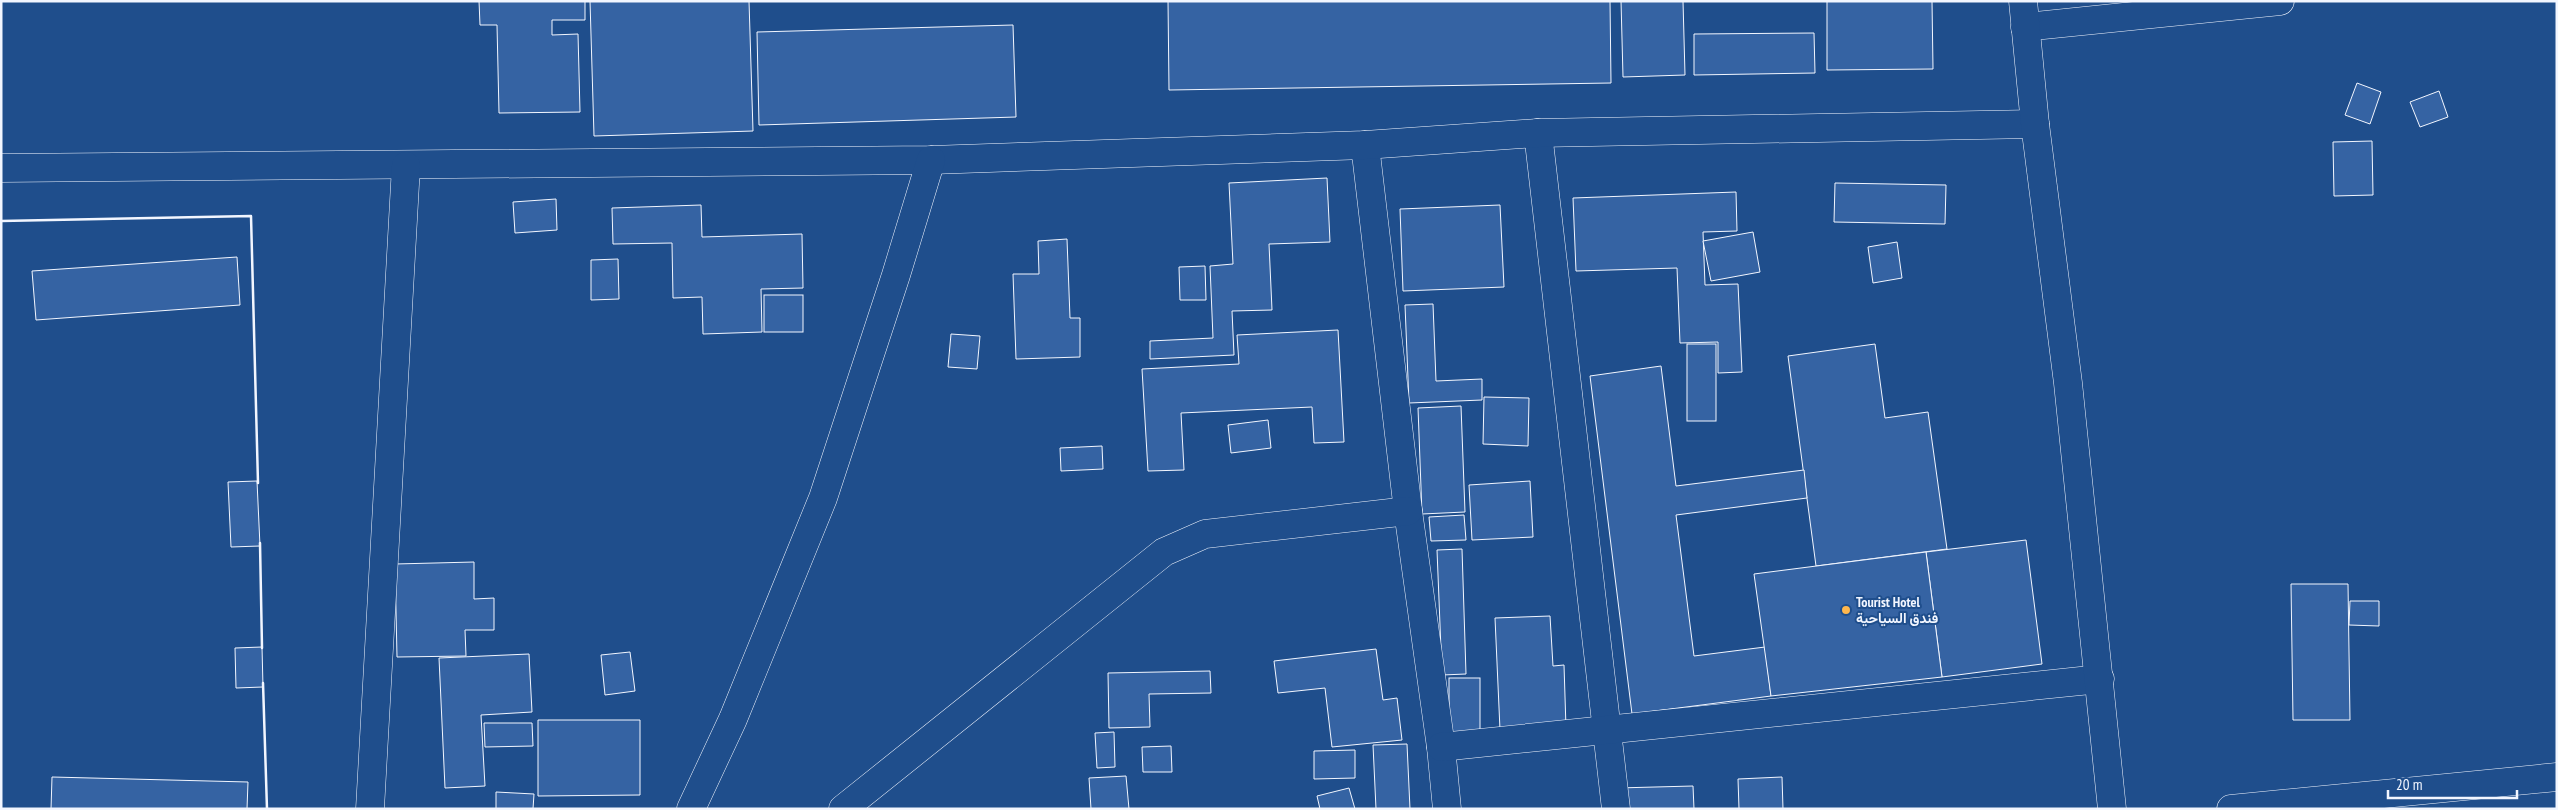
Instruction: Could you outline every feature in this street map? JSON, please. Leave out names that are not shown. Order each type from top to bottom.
[{"type":"street","points":[[2112,809],[2068,383],[2034,124],[2024,14],[2280,1]]},
{"type":"street","points":[[1,168],[931,160],[1365,145],[1538,133],[2034,124]]},
{"type":"street","points":[[1538,133],[1616,809]]},
{"type":"street","points":[[1365,145],[1408,511],[1441,747],[1447,809]]},
{"type":"street","points":[[692,809],[732,719],[823,498],[896,275],[931,160]]},
{"type":"street","points":[[370,809],[406,166]]},
{"type":"street","points":[[843,809],[1164,552],[1205,534],[1408,511]]},
{"type":"street","points":[[1441,747],[2100,679]]},
{"type":"street","points":[[2231,809],[2557,777]]},
{"type":"building","points":[[479,1],[585,1],[585,20],[552,20],[552,35],[578,34],[580,112],[499,113],[497,25],[480,25]]},
{"type":"building","points":[[590,1],[749,1],[753,131],[594,136]]},
{"type":"building","points":[[1168,1],[1610,1],[1611,83],[1169,90]]},
{"type":"building","points":[[1621,1],[1683,1],[1685,75],[1623,77]]},
{"type":"building","points":[[1827,1],[1932,1],[1933,69],[1827,70]]},
{"type":"building","points":[[1013,25],[1016,117],[759,125],[757,32]]},
{"type":"building","points":[[1814,33],[1815,73],[1694,75],[1694,34]]},
{"type":"building","points":[[2357,83],[2381,92],[2370,124],[2345,115]]},
{"type":"building","points":[[2439,91],[2448,117],[2420,127],[2410,102]]},
{"type":"building","points":[[2372,141],[2373,195],[2334,196],[2333,142]]},
{"type":"building","points":[[1327,178],[1330,242],[1269,244],[1272,310],[1232,311],[1234,355],[1150,359],[1150,341],[1213,338],[1210,266],[1233,264],[1229,183]]},
{"type":"building","points":[[1835,183],[1946,185],[1945,224],[1834,222]]},
{"type":"building","points":[[1736,192],[1737,231],[1703,232],[1705,285],[1738,284],[1742,372],[1718,373],[1718,342],[1680,343],[1677,268],[1576,271],[1573,198]]},
{"type":"building","points":[[556,199],[557,230],[515,233],[513,202]]},
{"type":"building","points":[[701,205],[702,237],[802,234],[803,288],[761,289],[762,332],[703,334],[702,297],[673,298],[672,243],[613,244],[612,208]]},
{"type":"building","points":[[1500,205],[1504,287],[1403,291],[1400,209]]},
{"type":"building","points":[[1753,232],[1760,272],[1711,281],[1703,241]]},
{"type":"building","points":[[1067,239],[1070,318],[1080,318],[1080,357],[1016,359],[1013,274],[1039,274],[1038,241]]},
{"type":"building","points":[[1897,242],[1902,278],[1873,283],[1868,247]]},
{"type":"building","points":[[237,257],[240,305],[36,320],[32,271]]},
{"type":"building","points":[[618,259],[619,299],[591,300],[591,260]]},
{"type":"building","points":[[1205,266],[1206,300],[1180,300],[1179,267]]},
{"type":"building","points":[[764,295],[803,295],[803,332],[764,332]]},
{"type":"building","points":[[1433,304],[1436,381],[1482,379],[1482,400],[1409,403],[1405,305]]},
{"type":"building","points":[[1338,330],[1344,442],[1314,443],[1312,407],[1181,413],[1184,470],[1148,471],[1142,369],[1239,364],[1237,335]]},
{"type":"building","points":[[951,334],[980,336],[977,369],[948,367]]},
{"type":"building","points":[[1687,344],[1716,344],[1716,421],[1687,421]]},
{"type":"building","points":[[1875,344],[1885,418],[1928,412],[1947,549],[1816,566],[1788,356]]},
{"type":"building","points":[[1661,366],[1676,486],[1804,470],[1807,498],[1676,515],[1694,656],[1765,647],[1771,696],[1632,714],[1590,376]]},
{"type":"building","points":[[1484,397],[1529,398],[1528,446],[1483,444]]},
{"type":"building","points":[[1461,406],[1465,512],[1422,514],[1418,408]]},
{"type":"building","points":[[1268,420],[1271,448],[1231,453],[1228,425]]},
{"type":"building","points":[[1102,446],[1103,469],[1061,471],[1060,448]]},
{"type":"building","points":[[257,481],[260,546],[231,547],[228,482]]},
{"type":"building","points":[[1530,481],[1533,537],[1472,540],[1469,485]]},
{"type":"building","points":[[1464,515],[1466,540],[1431,541],[1429,517]]},
{"type":"building","points":[[2026,540],[2042,664],[1942,677],[1926,552]]},
{"type":"building","points":[[1462,549],[1466,674],[1442,675],[1437,550]]},
{"type":"building","name":"Tourist Hotel فندق السياحية","points":[[1926,552],[1942,677],[1771,696],[1754,574]]},
{"type":"building","points":[[474,562],[474,599],[494,598],[494,630],[465,630],[466,656],[397,657],[395,564]]},
{"type":"building","points":[[2291,584],[2348,584],[2350,720],[2293,720]]},
{"type":"building","points":[[2350,601],[2379,601],[2379,626],[2349,625]]},
{"type":"building","points":[[1550,616],[1553,666],[1564,665],[1566,728],[1500,730],[1495,618]]},
{"type":"building","points":[[262,647],[263,687],[236,688],[235,648]]},
{"type":"building","points":[[1376,649],[1383,700],[1397,698],[1402,740],[1332,747],[1325,688],[1278,693],[1274,661]]},
{"type":"building","points":[[630,652],[635,691],[605,695],[601,655]]},
{"type":"building","points":[[529,654],[532,712],[481,715],[485,786],[445,788],[439,658]]},
{"type":"building","points":[[1210,671],[1211,693],[1149,694],[1150,727],[1109,728],[1108,673]]},
{"type":"building","points":[[1449,678],[1480,678],[1480,733],[1449,733]]},
{"type":"building","points":[[538,720],[640,720],[640,795],[538,796]]},
{"type":"building","points":[[484,723],[532,723],[533,746],[485,747]]},
{"type":"building","points":[[1114,732],[1115,767],[1097,768],[1095,733]]},
{"type":"building","points":[[1407,744],[1410,809],[1376,809],[1373,745]]},
{"type":"building","points":[[1171,746],[1172,772],[1143,772],[1142,747]]},
{"type":"building","points":[[1355,750],[1355,778],[1314,779],[1314,751]]},
{"type":"building","points":[[1126,776],[1129,809],[1091,809],[1089,778]]},
{"type":"building","points":[[52,777],[248,782],[247,809],[51,809]]},
{"type":"building","points":[[1782,777],[1783,809],[1739,809],[1738,779]]},
{"type":"building","points":[[1693,786],[1694,809],[1617,809],[1617,788]]},
{"type":"building","points":[[1349,788],[1355,809],[1320,809],[1317,796]]},
{"type":"building","points":[[496,792],[534,794],[533,809],[496,809]]},
{"type":"wall","points":[[1,221],[251,216],[258,483]]},
{"type":"wall","points":[[260,543],[262,648]]},
{"type":"wall","points":[[263,683],[267,809]]},
{"type":"place","name":"Tourist Hotel فندق السياحية","points":[[1846,610]]}]
